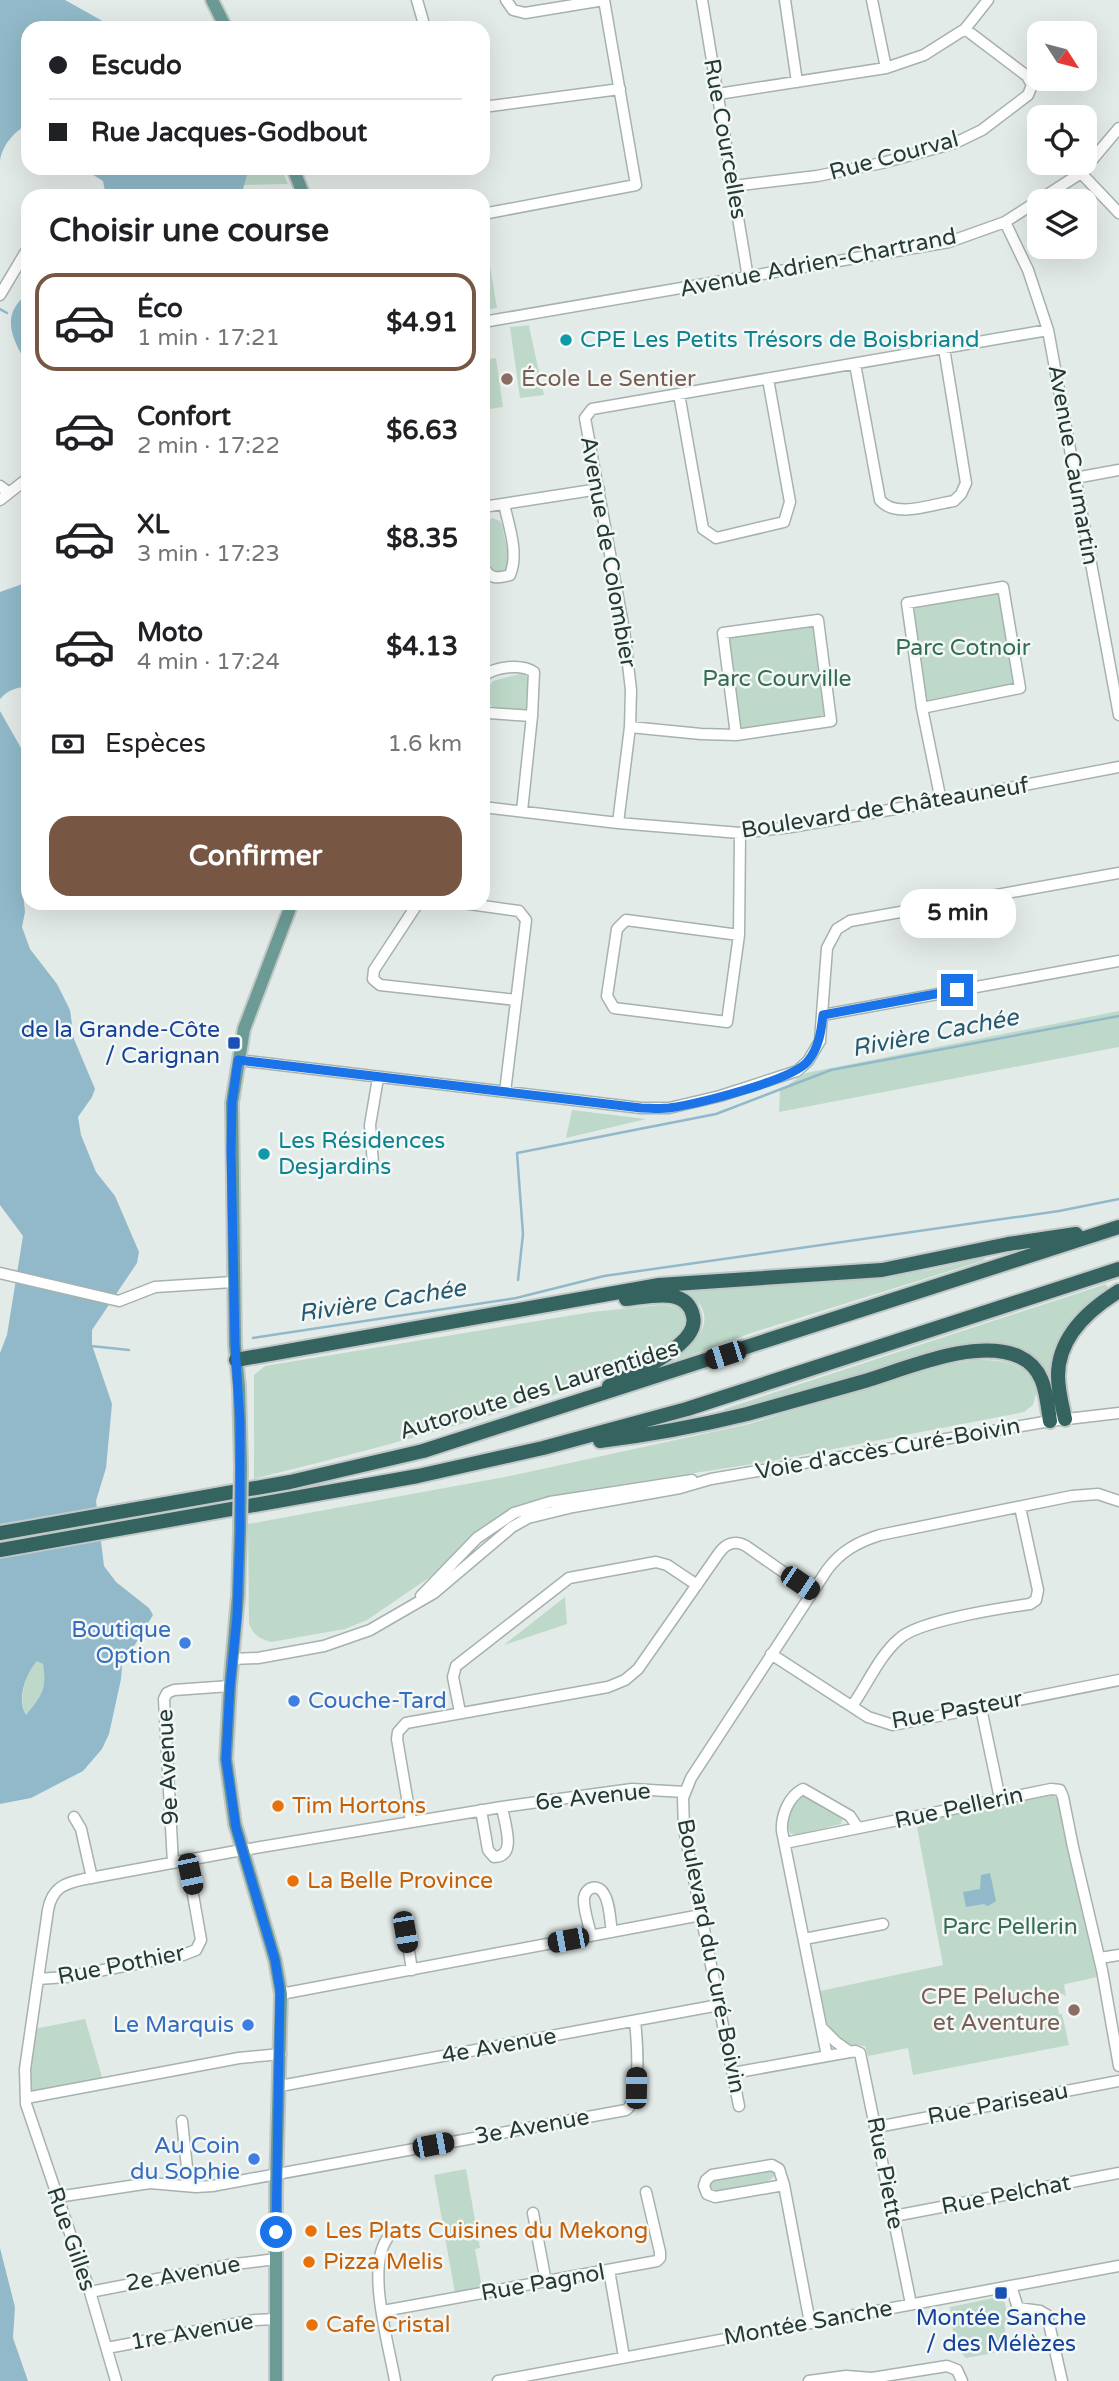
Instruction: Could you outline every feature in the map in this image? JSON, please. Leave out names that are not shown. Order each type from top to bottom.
[{"type":"highway","points":[[236,1360],[682,1282],[890,1269],[1008,1244],[1119,1227]]},
{"type":"highway","name":"Autoroute des Laurentides","points":[[0,1533],[282,1484],[381,1462],[474,1436],[1119,1227]]},
{"type":"highway","name":"Autoroute des Laurentides","points":[[0,1550],[418,1476],[543,1448],[696,1406],[1119,1269]]},
{"type":"highway","points":[[1057,1420],[1062,1352],[1082,1320],[1119,1292]]},
{"type":"highway","points":[[503,1312],[662,1295],[674,1296],[686,1302],[693,1314],[694,1323],[690,1333],[678,1346],[581,1401]]},
{"type":"highway","points":[[543,1448],[675,1431],[782,1405],[943,1358],[981,1351],[1009,1353],[1023,1358],[1033,1366],[1044,1383],[1057,1420]]},
{"type":"main road","points":[[212,0],[222,21]]},
{"type":"main road","points":[[276,2381],[276,2174],[281,1994],[275,1960],[234,1818],[227,1770],[230,1686],[239,1589],[241,1467],[233,1282],[231,1120],[238,1060],[250,1012],[289,910]]},
{"type":"street","points":[[417,0],[423,21]]},
{"type":"street","points":[[490,213],[636,185],[604,0],[525,13],[513,10],[506,0]]},
{"type":"street","name":"Rue Courcelles","points":[[702,0],[748,278]]},
{"type":"street","points":[[785,0],[797,82]]},
{"type":"street","points":[[872,0],[886,68]]},
{"type":"street","points":[[718,94],[886,68],[924,55],[965,29],[988,0]]},
{"type":"street","name":"Rue Courval","points":[[733,186],[817,176],[883,163],[955,144],[982,130],[1028,95],[1032,85],[1027,76],[965,29]]},
{"type":"street","points":[[490,106],[620,89]]},
{"type":"street","name":"Avenue Adrien-Chartrand","points":[[1097,154],[1119,128]]},
{"type":"street","name":"Avenue Adrien-Chartrand","points":[[490,321],[949,242],[1005,222],[1078,175]]},
{"type":"street","points":[[1083,175],[1119,214]]},
{"type":"street","name":"Avenue Caumartin","points":[[1005,222],[1028,270],[1048,330],[1115,671],[1119,715]]},
{"type":"street","points":[[0,295],[21,260]]},
{"type":"street","name":"Avenue de Colombier","points":[[618,823],[630,727],[631,690],[624,630],[585,418],[592,409],[1048,330]]},
{"type":"street","points":[[855,364],[880,500],[886,507],[897,510],[954,501],[961,494],[965,483],[944,348]]},
{"type":"street","points":[[678,394],[703,529],[716,538],[784,522],[790,502],[768,379]]},
{"type":"street","points":[[1075,478],[1119,470]]},
{"type":"street","points":[[0,500],[4,489],[21,481]]},
{"type":"street","points":[[490,506],[599,489]]},
{"type":"street","points":[[490,576],[495,579],[510,576],[514,567],[512,540],[504,504]]},
{"type":"street","points":[[922,708],[1020,688],[1003,587],[907,603],[922,708],[941,801]]},
{"type":"street","points":[[630,727],[736,735],[831,722],[818,620],[723,633],[736,735]]},
{"type":"street","points":[[490,672],[520,666],[534,672],[522,811]]},
{"type":"street","points":[[490,713],[532,716]]},
{"type":"street","name":"Boulevard de Châteauneuf","points":[[490,808],[618,823],[740,833],[941,801],[1119,767]]},
{"type":"street","points":[[739,935],[626,920],[617,929],[607,996],[614,1008],[727,1022],[739,935],[740,833]]},
{"type":"street","points":[[238,1060],[641,1108],[669,1108],[733,1093],[797,1071],[808,1061],[820,1041],[827,948],[837,929],[850,921],[1119,873]]},
{"type":"street","points":[[490,907],[519,911],[526,920],[505,1092]]},
{"type":"street","points":[[413,910],[374,970],[373,979],[380,985],[516,1000]]},
{"type":"street","points":[[823,1015],[1119,961]]},
{"type":"street","points":[[373,1164],[370,1125],[378,1078]]},
{"type":"street","points":[[3,1273],[110,1300],[124,1300],[153,1288],[233,1282]]},
{"type":"street","name":"Voie d'accès Curé-Boivin","points":[[232,1660],[276,1655],[340,1642],[370,1630],[434,1594],[512,1527],[528,1518],[680,1488],[710,1479],[1057,1420],[1119,1413]]},
{"type":"street","name":"Boulevard du Curé-Boivin","points":[[740,2106],[684,1829],[682,1806],[685,1792],[697,1768],[833,1562],[862,1541],[1090,1494],[1104,1494],[1119,1501]]},
{"type":"street","points":[[852,1706],[894,1644],[906,1633],[926,1625],[1030,1604],[1036,1600],[1038,1590],[1020,1507]]},
{"type":"street","points":[[411,1821],[398,1732],[410,1721],[619,1683],[631,1676],[642,1664],[728,1544],[738,1543],[812,1592]]},
{"type":"street","points":[[460,1712],[453,1677],[456,1666],[569,1578],[656,1562],[667,1565],[697,1585]]},
{"type":"street","name":"Rue Pasteur","points":[[771,1654],[872,1719],[892,1726],[1119,1680]]},
{"type":"street","name":"9e Avenue","points":[[173,1863],[163,1719],[165,1696],[174,1690],[230,1686]]},
{"type":"street","points":[[981,1708],[1000,1799]]},
{"type":"street","name":"6e Avenue","points":[[92,1878],[411,1821],[632,1788],[685,1792]]},
{"type":"street","points":[[827,2056],[785,1843],[783,1816],[790,1800],[803,1789],[850,1816],[858,1828]]},
{"type":"street","name":"Rue Pellerin","points":[[785,1843],[1051,1789],[1060,1790],[1100,1958]]},
{"type":"street","name":"6e Avenue","points":[[481,1810],[488,1850],[497,1858],[504,1855],[508,1848],[502,1807]]},
{"type":"street","points":[[74,1817],[82,1835],[92,1878]]},
{"type":"street","name":"Rue Pothier","points":[[38,1979],[71,1976],[194,1951],[201,1940],[187,1861]]},
{"type":"street","name":"Rue Gilles","points":[[92,1878],[63,1885],[52,1896],[25,2069],[26,2098],[29,2116],[90,2292],[116,2381]]},
{"type":"street","points":[[591,1936],[584,1896],[593,1888],[599,1889],[605,1895],[612,1932]]},
{"type":"street","points":[[281,1994],[701,1915]]},
{"type":"street","points":[[804,1940],[883,1924]]},
{"type":"street","points":[[405,1932],[412,1970]]},
{"type":"street","points":[[1119,1955],[1100,1958],[1119,2066]]},
{"type":"street","name":"4e Avenue","points":[[279,2085],[719,2005]]},
{"type":"street","name":"3e Avenue","points":[[57,2197],[145,2183],[212,2186],[628,2109],[636,2091],[635,2021]]},
{"type":"street","name":"Rue Piette","points":[[822,2028],[836,2042],[862,2057],[911,2304]]},
{"type":"street","points":[[733,2073],[850,2052]]},
{"type":"street","points":[[26,2098],[239,2058],[281,2054]]},
{"type":"street","name":"Rue Pariseau","points":[[877,2127],[1119,2081]]},
{"type":"street","points":[[182,2121],[189,2186]]},
{"type":"street","points":[[784,2185],[715,2197],[707,2194],[704,2186],[712,2175],[772,2165],[779,2169],[784,2185],[810,2323]]},
{"type":"street","name":"Rue Pelchat","points":[[894,2216],[1119,2173]]},
{"type":"street","name":"Rue Pagnol","points":[[383,2311],[654,2262],[660,2258],[657,2231],[646,2192]]},
{"type":"street","points":[[533,2213],[546,2282]]},
{"type":"street","points":[[387,2239],[380,2252],[378,2283],[395,2381]]},
{"type":"street","name":"2e Avenue","points":[[90,2292],[235,2264],[276,2259]]},
{"type":"street","name":"Montée Sanche","points":[[498,2381],[1119,2266]]},
{"type":"street","points":[[609,2270],[624,2357]]},
{"type":"street","points":[[1011,2286],[1018,2308],[1037,2310],[1047,2315],[1062,2381]]},
{"type":"street","name":"1re Avenue","points":[[107,2348],[255,2320],[276,2319]]},
{"type":"street","points":[[809,2381],[838,2376],[872,2378],[947,2367],[957,2370],[962,2381]]},
{"type":"green space","points":[[247,175],[284,175],[288,184],[243,185]]},
{"type":"green space","points":[[490,266],[497,308],[490,309]]},
{"type":"green space","points":[[532,325],[529,326],[544,395],[520,398],[510,327]]},
{"type":"green space","points":[[496,358],[503,407],[490,409],[490,359]]},
{"type":"green space","points":[[490,519],[500,521],[502,525],[510,563],[507,571],[498,575],[490,563]]},
{"type":"green space","name":"Parc Cotnoir","points":[[1002,589],[1020,688],[923,707],[906,603]]},
{"type":"green space","name":"Parc Courville","points":[[818,621],[831,721],[737,735],[721,634]]},
{"type":"green space","points":[[523,673],[529,679],[528,710],[490,705],[490,685],[493,681]]},
{"type":"green space","points":[[1119,1011],[1119,1047],[779,1112],[780,1090],[806,1073]]},
{"type":"green space","points":[[572,1110],[646,1119],[566,1138]]},
{"type":"green space","points":[[984,1258],[985,1260],[754,1332],[677,1360],[676,1357],[695,1341],[704,1323],[700,1305],[679,1290],[867,1278],[930,1270]]},
{"type":"green space","points":[[1106,1284],[1109,1290],[1076,1317],[1059,1341],[1053,1354],[1052,1382],[1049,1382],[1047,1374],[1034,1358],[1007,1346],[727,1414],[724,1409]]},
{"type":"green space","points":[[659,1305],[683,1311],[684,1326],[664,1347],[620,1370],[558,1393],[414,1438],[254,1479],[254,1375],[265,1366],[592,1312]]},
{"type":"green space","points":[[976,1360],[1012,1364],[1027,1373],[1037,1390],[1033,1405],[1024,1412],[766,1462],[584,1490],[513,1508],[480,1529],[430,1577],[367,1620],[345,1629],[271,1642],[257,1636],[249,1624],[248,1524],[510,1476],[749,1424],[943,1365]]},
{"type":"green space","points":[[565,1597],[567,1624],[504,1645]]},
{"type":"green space","points":[[37,1660],[43,1663],[44,1686],[26,1715],[22,1702],[24,1687]]},
{"type":"green space","name":"Parc Pellerin","points":[[1048,1795],[1058,1799],[1097,1977],[1066,1984],[1066,1996],[1056,1995],[1069,2045],[913,2075],[908,2048],[868,2056],[865,2046],[844,2044],[828,2028],[820,1991],[943,1965],[916,1822]]},
{"type":"green space","points":[[804,1796],[839,1816],[842,1819],[841,1824],[796,1835],[790,1833],[790,1812]]},
{"type":"green space","points":[[85,2019],[103,2080],[32,2091],[34,2029]]},
{"type":"green space","points":[[466,2169],[480,2248],[475,2249],[482,2288],[455,2293],[434,2175]]},
{"type":"green space","points":[[768,2170],[775,2175],[769,2181],[719,2191],[712,2190],[710,2186],[713,2180]]},
{"type":"green space","points":[[1003,2296],[1009,2321],[1004,2325],[1009,2350],[966,2358],[955,2347],[950,2307]]},
{"type":"water","points":[[0,0],[65,0],[102,21],[21,21],[21,128],[3,149],[0,161]]},
{"type":"water","points":[[93,175],[247,175],[243,189],[105,189],[103,181]]},
{"type":"water","points":[[21,299],[21,353],[11,327],[11,318]]},
{"type":"water","points":[[21,584],[21,688],[6,693],[0,699],[0,592]]},
{"type":"water","points":[[0,711],[21,748],[21,910],[25,912],[22,927],[30,949],[57,984],[70,1010],[74,1039],[95,1089],[78,1117],[81,1135],[96,1172],[115,1196],[139,1252],[137,1263],[92,1330],[92,1345],[112,1404],[106,1468],[96,1501],[104,1566],[116,1582],[149,1608],[153,1615],[122,1666],[109,1734],[102,1749],[83,1771],[31,1798],[0,1804],[0,1353],[7,1335],[23,1236],[0,1205]],"holes":[[[37,1661],[43,1664],[42,1691],[26,1715],[22,1694],[29,1672]]]},
{"type":"water","points":[[990,1873],[996,1901],[988,1906],[984,1904],[966,1907],[963,1892],[980,1889],[981,1875]]},
{"type":"water","points":[[0,2248],[15,2307],[13,2338],[28,2381],[0,2381]]},
{"type":"pier","points":[[100,1507],[104,1540],[0,1558],[0,1525]]},
{"type":"waterway","points":[[0,309],[7,313]]},
{"type":"waterway","name":"Rivière Cachée","points":[[518,1280],[523,1234],[517,1153],[716,1114],[831,1070],[1119,1016]]},
{"type":"waterway","points":[[253,1338],[516,1298],[604,1276],[1059,1211],[1119,1199]]},
{"type":"waterway","name":"Rivière Cachée","points":[[91,1346],[129,1350]]},
{"type":"place","name":"CPE Les Petits Trésors de Boisbriand","points":[[566,340]]},
{"type":"place","name":"École Le Sentier","points":[[507,379]]},
{"type":"place","name":"de la Grande-Côte / Carignan","points":[[234,1043]]},
{"type":"place","name":"Les Résidences Desjardins","points":[[264,1154]]},
{"type":"place","name":"Boutique Option","points":[[185,1643]]},
{"type":"place","name":"Couche-Tard","points":[[294,1701]]},
{"type":"place","name":"Tim Hortons","points":[[278,1806]]},
{"type":"place","name":"La Belle Province","points":[[293,1881]]},
{"type":"place","name":"CPE Peluche et Aventure","points":[[1074,2010]]},
{"type":"place","name":"Le Marquis","points":[[248,2025]]},
{"type":"place","name":"Au Coin du Sophie","points":[[254,2159]]},
{"type":"place","name":"Les Plats Cuisines du Mekong","points":[[311,2231]]},
{"type":"place","name":"Pizza Melis","points":[[309,2262]]},
{"type":"place","name":"Montée Sanche / des Mélèzes","points":[[1001,2293]]},
{"type":"place","name":"Cafe Cristal","points":[[312,2325]]},
{"type":"route","points":[[276,2232],[280,1990],[275,1960],[236,1828],[226,1759],[237,1617],[240,1531],[240,1421],[235,1345],[231,1150],[232,1103],[238,1060],[641,1108],[669,1108],[733,1093],[797,1071],[808,1061],[820,1041],[823,1015],[957,990]]}]
